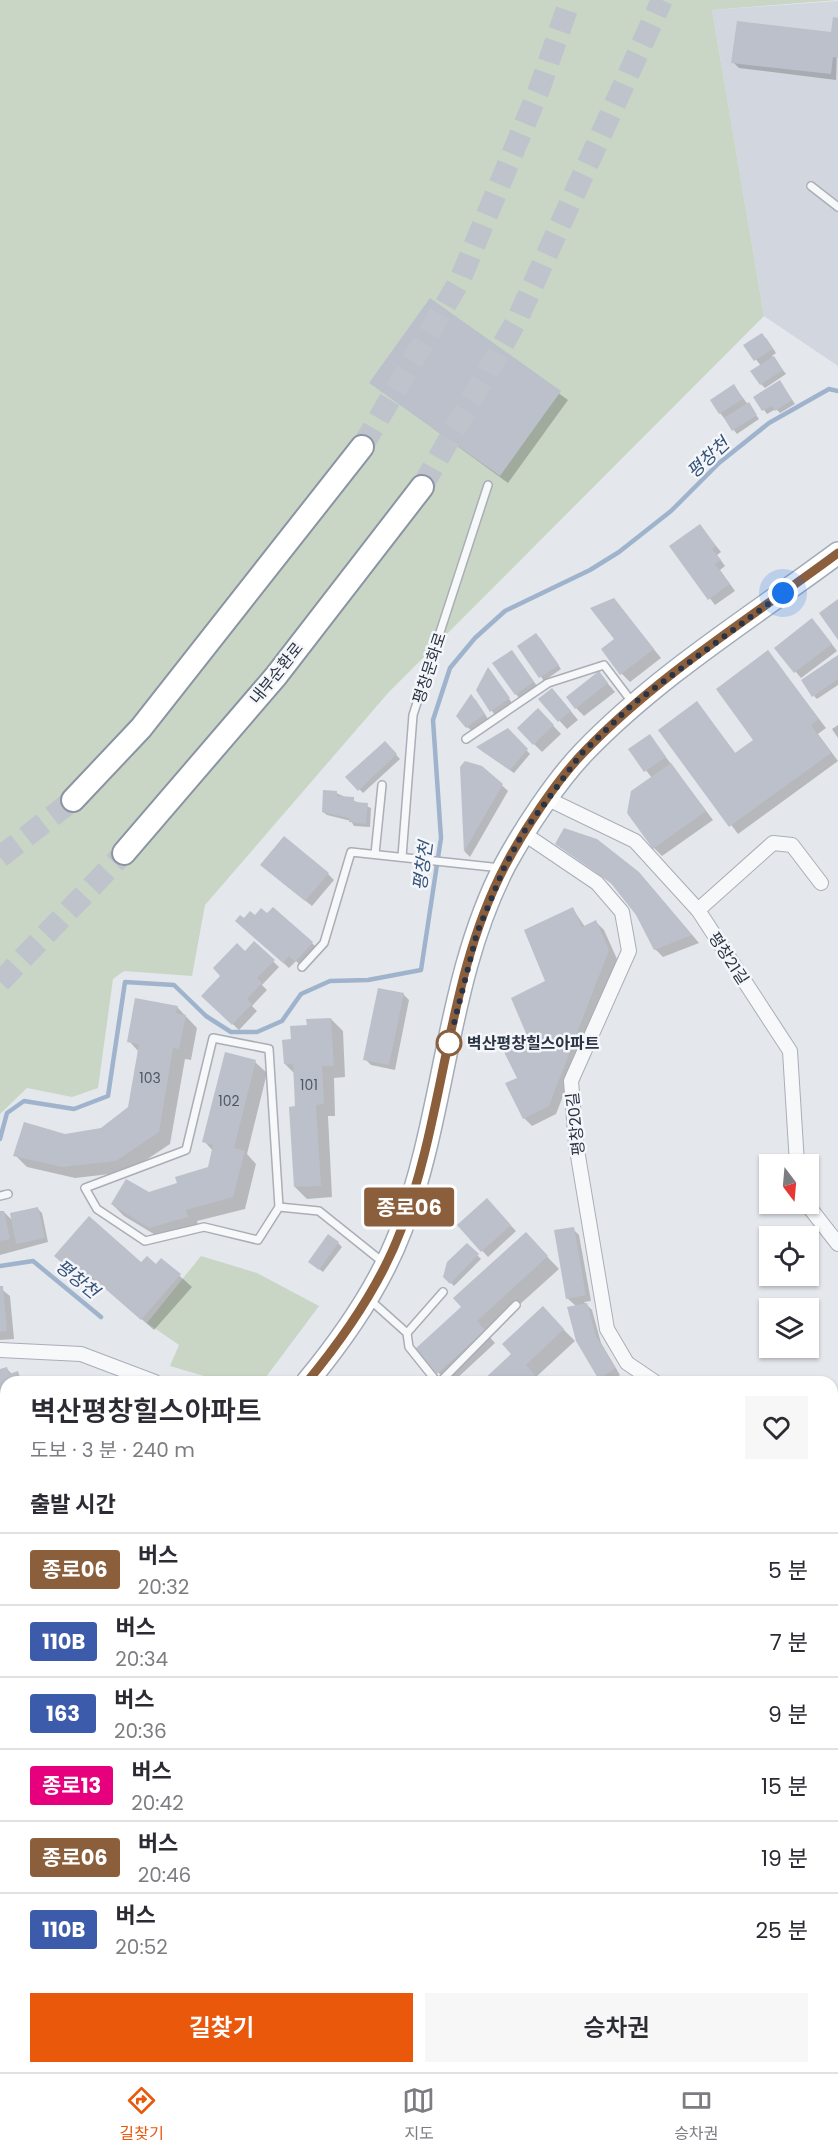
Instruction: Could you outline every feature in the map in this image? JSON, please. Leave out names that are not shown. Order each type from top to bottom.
[{"type":"highway","points":[[73,800],[141,728],[362,447]]},
{"type":"highway","name":"내부순환로","points":[[124,854],[276,676],[422,488]]},
{"type":"main road","points":[[312,1376],[336,1347],[367,1298],[386,1264],[402,1227],[419,1172],[474,942],[504,868],[523,833],[581,754],[633,704],[838,553]]},
{"type":"street","name":"평창21길","points":[[548,799],[635,841],[698,910],[790,1051],[796,1154]]},
{"type":"street","name":"평창20길","points":[[523,833],[597,883],[622,912],[629,951],[571,1081],[576,1144],[607,1329],[627,1363],[646,1376]]},
{"type":"street","points":[[698,910],[773,843],[792,845],[821,884]]},
{"type":"street","points":[[815,1214],[838,1244]]},
{"type":"street","points":[[0,1350],[81,1354],[139,1376]]},
{"type":"lane","points":[[811,186],[838,207]]},
{"type":"lane","name":"평창문화로","points":[[402,857],[413,715],[488,485]]},
{"type":"lane","points":[[466,739],[548,682],[604,665],[633,704]]},
{"type":"lane","points":[[375,854],[382,786]]},
{"type":"lane","points":[[302,967],[324,943],[351,852],[504,868]]},
{"type":"lane","points":[[213,1038],[269,1049],[279,1207],[258,1240],[204,1227],[145,1241],[97,1209],[85,1188],[186,1150],[213,1038]]},
{"type":"lane","points":[[0,1196],[8,1194]]},
{"type":"lane","points":[[279,1207],[318,1211],[386,1264]]},
{"type":"lane","points":[[407,1334],[443,1292]]},
{"type":"lane","points":[[367,1298],[407,1334],[409,1347],[433,1376]]},
{"type":"lane","points":[[444,1376],[516,1305]]},
{"type":"shaded area","points":[[838,1],[838,366],[764,316],[712,10]]},
{"type":"green space","points":[[0,0],[838,0],[712,10],[764,316],[388,693],[205,905],[192,976],[124,971],[113,979],[98,1088],[72,1097],[27,1088],[0,1114]]},
{"type":"green space","points":[[201,1256],[257,1273],[319,1306],[267,1376],[204,1376],[170,1366],[179,1345],[147,1323]]},
{"type":"building","points":[[833,17],[838,18],[838,58],[833,57],[831,74],[731,63],[737,21],[831,32]]},
{"type":"building","points":[[430,298],[561,391],[500,476],[369,383]]},
{"type":"building","points":[[762,333],[773,349],[754,361],[743,345]]},
{"type":"building","points":[[774,356],[783,370],[760,385],[750,371]]},
{"type":"building","points":[[780,380],[792,400],[775,411],[772,406],[762,411],[753,397]]},
{"type":"building","points":[[734,384],[743,399],[719,414],[710,400]]},
{"type":"building","points":[[749,402],[757,415],[732,431],[724,418]]},
{"type":"building","points":[[700,524],[716,546],[712,549],[721,560],[715,564],[730,584],[708,600],[669,546]]},
{"type":"building","points":[[614,598],[654,649],[620,675],[601,649],[614,639],[590,608]]},
{"type":"building","points":[[838,599],[838,640],[819,613]]},
{"type":"building","points":[[812,618],[832,644],[794,673],[774,648]]},
{"type":"building","points":[[536,633],[559,665],[539,678],[517,646]]},
{"type":"building","points":[[512,650],[534,682],[515,695],[492,663]]},
{"type":"building","points":[[768,650],[819,719],[811,725],[831,753],[729,827],[658,730],[697,701],[735,753],[753,740],[716,689]]},
{"type":"building","points":[[838,655],[838,679],[812,697],[801,680]]},
{"type":"building","points":[[488,667],[510,698],[490,712],[476,690]]},
{"type":"building","points":[[599,671],[608,683],[575,709],[566,697]]},
{"type":"building","points":[[552,688],[571,711],[558,722],[538,699]]},
{"type":"building","points":[[471,694],[485,714],[466,728],[456,716]]},
{"type":"building","points":[[538,708],[554,725],[533,745],[517,728]]},
{"type":"building","points":[[508,728],[528,749],[510,770],[476,747]]},
{"type":"building","points":[[650,734],[666,757],[644,772],[628,749]]},
{"type":"building","points":[[385,741],[397,754],[358,791],[345,777]]},
{"type":"building","points":[[465,761],[482,766],[503,784],[464,852],[460,767]]},
{"type":"building","points":[[671,763],[706,811],[653,849],[627,813],[631,791]]},
{"type":"building","points":[[323,790],[337,791],[337,796],[354,797],[354,802],[368,803],[366,824],[349,822],[349,818],[322,812]]},
{"type":"building","points":[[564,828],[597,839],[639,872],[692,935],[654,950],[636,915],[610,882],[555,844]]},
{"type":"building","points":[[284,836],[329,873],[305,901],[260,865]]},
{"type":"building","points":[[273,907],[313,942],[295,962],[289,956],[283,963],[235,921],[240,915],[244,918],[250,911],[255,915],[261,908],[267,913]]},
{"type":"building","points":[[573,907],[582,927],[596,920],[609,950],[549,1106],[523,1119],[505,1083],[517,1078],[503,1050],[528,1038],[511,998],[545,981],[524,930]]},
{"type":"building","points":[[254,941],[275,960],[257,978],[262,983],[247,999],[252,1004],[232,1025],[201,996],[220,976],[213,968],[237,943],[245,951]]},
{"type":"building","points":[[378,988],[404,993],[389,1065],[363,1060]]},
{"type":"building","points":[[135,998],[178,1006],[176,1013],[186,1015],[179,1049],[173,1048],[159,1132],[116,1161],[62,1167],[13,1156],[24,1122],[65,1134],[101,1128],[128,1107],[139,1044],[127,1042]]},
{"type":"building","points":[[331,1018],[334,1066],[322,1066],[324,1104],[316,1105],[321,1186],[294,1187],[289,1107],[295,1106],[293,1064],[284,1064],[282,1040],[291,1039],[290,1026],[307,1025],[306,1019]]},
{"type":"building","points":[[225,1052],[256,1060],[234,1148],[245,1151],[233,1197],[186,1210],[188,1217],[149,1228],[111,1204],[126,1179],[149,1192],[177,1183],[175,1177],[208,1167],[213,1145],[202,1142]]},
{"type":"building","points":[[487,1198],[511,1225],[481,1252],[457,1225]]},
{"type":"building","points":[[38,1207],[45,1238],[16,1244],[10,1213]]},
{"type":"building","points":[[0,1211],[4,1211],[10,1239],[0,1241]]},
{"type":"building","points":[[89,1216],[141,1262],[147,1256],[156,1264],[161,1258],[181,1274],[141,1320],[86,1272],[80,1279],[54,1256]]},
{"type":"building","points":[[574,1227],[586,1295],[566,1299],[554,1230]]},
{"type":"building","points":[[526,1232],[548,1256],[477,1321],[485,1330],[437,1374],[415,1349],[461,1307],[453,1298]]},
{"type":"building","points":[[328,1234],[339,1242],[319,1270],[308,1262]]},
{"type":"building","points":[[467,1243],[479,1254],[450,1284],[443,1277],[447,1262]]},
{"type":"building","points":[[0,1286],[3,1286],[7,1331],[0,1332]]},
{"type":"building","points":[[587,1303],[596,1336],[615,1368],[604,1376],[597,1376],[576,1341],[567,1307]]},
{"type":"building","points":[[543,1306],[564,1329],[526,1365],[534,1376],[487,1376],[511,1354],[502,1344]]},
{"type":"building","points":[[7,1367],[9,1374],[18,1371],[19,1376],[0,1376],[0,1369]]},
{"type":"waterway","name":"평창천","points":[[0,1139],[7,1113],[24,1101],[74,1109],[108,1096],[125,982],[174,985],[206,1016],[231,1032],[257,1032],[282,1021],[301,994],[330,981],[368,980],[421,970],[441,838],[433,720],[450,668],[475,638],[505,611],[590,570],[619,552],[671,511],[719,463],[769,423],[829,389],[838,391]]},
{"type":"waterway","name":"평창천","points":[[0,1266],[33,1261],[101,1317]]},
{"type":"tunnel","points":[[362,447],[460,280],[540,87],[570,0]]},
{"type":"tunnel","points":[[422,487],[518,318],[662,0]]},
{"type":"tunnel","points":[[0,857],[73,800]]},
{"type":"tunnel","points":[[0,982],[124,853]]},
{"type":"bus line","name":"종로06","points":[[312,1376],[336,1347],[367,1298],[386,1264],[402,1227],[419,1172],[477,933],[504,868],[523,833],[581,754],[633,704],[838,553]]},
{"type":"place","name":"벽산평창힐스아파트","points":[[449,1043]]},
{"type":"route","points":[[449,1043],[477,933],[504,868],[523,833],[581,754],[633,704],[783,593]]}]
